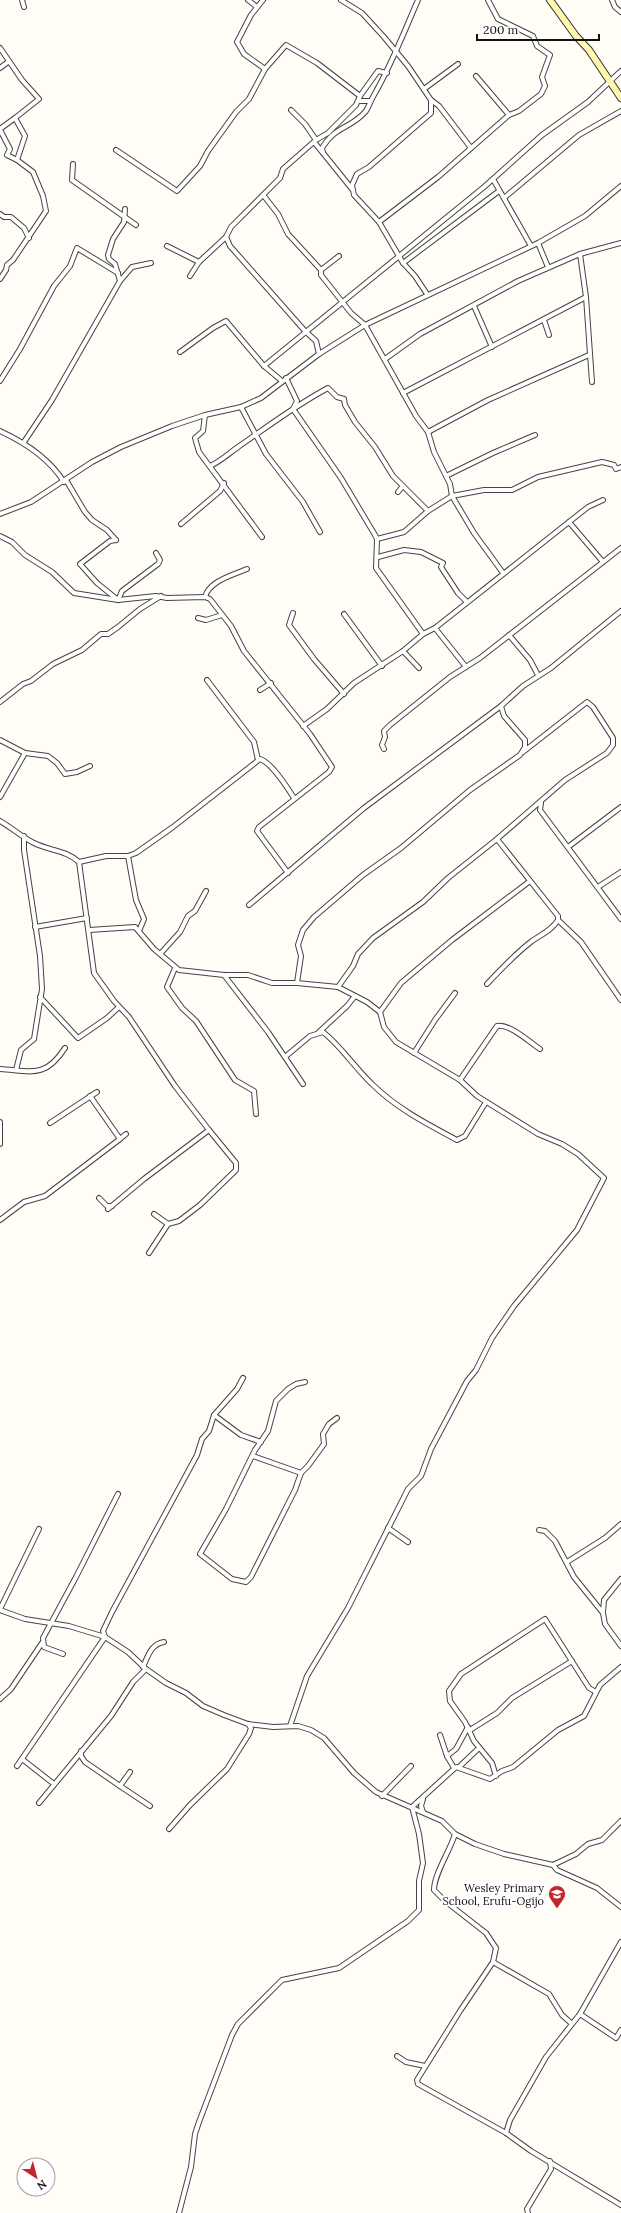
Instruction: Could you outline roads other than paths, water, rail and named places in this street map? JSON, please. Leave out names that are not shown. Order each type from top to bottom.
[{"type":"street","points":[[22,0],[24,7]]},
{"type":"street","points":[[248,0],[258,7]]},
{"type":"street","points":[[263,0],[241,31],[237,42],[244,54],[265,69]]},
{"type":"street","points":[[341,0],[362,13],[408,66],[432,100],[439,106],[472,148]]},
{"type":"street","points":[[324,153],[322,148],[329,136],[342,126],[350,125],[366,110],[396,54],[418,0]]},
{"type":"street","points":[[379,222],[438,177],[509,115],[519,111],[541,94],[545,86],[542,77],[550,55],[537,46],[533,36],[512,24],[498,19],[488,0]]},
{"type":"street","points":[[491,5],[493,0]]},
{"type":"street","points":[[550,0],[576,36],[589,50],[621,98]]},
{"type":"street","points":[[612,0],[615,7],[621,12]]},
{"type":"street","points":[[116,150],[177,191],[200,166],[208,151],[236,112],[249,98],[265,69],[286,45],[317,63],[360,96]]},
{"type":"street","points":[[0,48],[8,62],[39,99],[0,130],[10,149],[7,155],[17,160],[33,172],[43,196],[46,211],[29,238],[13,260],[7,265],[6,270],[0,279]]},
{"type":"street","points":[[0,68],[8,62]]},
{"type":"street","points":[[424,89],[458,64]]},
{"type":"street","points":[[264,366],[493,179],[542,135],[588,102],[609,80],[621,71]]},
{"type":"street","points":[[190,276],[199,262],[226,237],[231,227],[264,196],[280,178],[284,169],[315,141],[328,133],[359,101],[360,96],[366,89],[373,76],[378,72],[387,73]]},
{"type":"street","points":[[476,76],[509,115]]},
{"type":"street","points":[[352,189],[352,184],[357,174],[369,167],[431,113],[432,100]]},
{"type":"street","points":[[359,101],[370,101]]},
{"type":"street","points":[[291,110],[304,124],[324,153],[379,222],[398,256],[415,276],[427,294]]},
{"type":"street","points":[[504,198],[579,135],[621,111]]},
{"type":"street","points":[[15,118],[25,136],[17,160]]},
{"type":"street","points":[[73,164],[72,180],[136,225]]},
{"type":"street","points":[[493,179],[531,246]]},
{"type":"street","points":[[0,514],[31,502],[92,462],[121,447],[172,426],[205,415],[240,408],[261,398],[319,354],[365,325],[427,294],[538,243],[586,216],[621,186]]},
{"type":"street","points":[[403,263],[499,191]]},
{"type":"street","points":[[264,196],[278,214],[288,234],[321,270],[321,275],[351,313],[365,325],[416,416],[428,432],[434,452],[446,476],[452,496],[474,533],[503,573]]},
{"type":"street","points":[[120,280],[108,255],[114,239],[124,222],[125,209]]},
{"type":"street","points":[[0,214],[4,217],[11,217],[24,228],[29,238]]},
{"type":"street","points":[[226,237],[230,246],[305,331],[316,341],[319,354]]},
{"type":"street","points":[[538,243],[548,267]]},
{"type":"street","points":[[385,359],[420,334],[548,267],[580,254],[621,243]]},
{"type":"street","points":[[167,246],[199,262]]},
{"type":"street","points":[[0,381],[20,349],[54,286],[70,266],[77,248],[118,274]]},
{"type":"street","points":[[580,254],[586,297],[592,382]]},
{"type":"street","points":[[321,270],[339,256]]},
{"type":"street","points":[[24,442],[52,400],[120,280],[132,267],[151,263]]},
{"type":"street","points":[[403,393],[586,297]]},
{"type":"street","points":[[474,306],[492,347]]},
{"type":"street","points":[[544,320],[549,335]]},
{"type":"street","points":[[180,352],[213,328],[226,321],[264,366],[284,380],[297,401],[293,409]]},
{"type":"street","points":[[428,432],[488,400],[589,356]]},
{"type":"street","points":[[210,466],[223,460],[236,448],[293,409],[328,388],[337,397],[344,399],[345,406],[355,422],[402,487],[428,511]]},
{"type":"street","points":[[240,408],[266,454],[303,502],[320,532]]},
{"type":"street","points":[[293,409],[341,478],[377,539],[378,557],[376,565],[378,571],[423,634]]},
{"type":"street","points":[[205,415],[203,431],[195,438],[199,452],[262,537]]},
{"type":"street","points":[[0,431],[24,442],[56,469],[85,512],[92,520],[107,530],[116,540],[110,541],[80,564],[105,590],[118,600]]},
{"type":"street","points":[[446,476],[493,453],[535,435]]},
{"type":"street","points":[[377,539],[404,532],[428,511],[452,496],[484,490],[516,489],[538,477],[602,462],[613,464],[616,469],[621,467]]},
{"type":"street","points":[[181,524],[220,491],[224,484]]},
{"type":"street","points":[[398,492],[402,487]]},
{"type":"street","points":[[303,726],[344,694],[354,684],[403,651],[423,634],[435,628],[588,507],[603,500]]},
{"type":"street","points":[[569,522],[603,562]]},
{"type":"street","points":[[0,536],[12,542],[25,555],[52,572],[74,592],[118,600],[161,596],[167,598],[205,597],[214,603],[244,651],[272,683],[332,769],[259,826],[257,831],[288,873]]},
{"type":"street","points":[[384,749],[382,745],[385,729],[621,548]]},
{"type":"street","points":[[378,557],[404,550],[421,552],[443,563],[441,567],[458,593],[467,602]]},
{"type":"street","points":[[118,600],[122,590],[158,564],[160,560],[156,553]]},
{"type":"street","points":[[205,597],[210,588],[216,583],[247,569]]},
{"type":"street","points":[[0,702],[8,698],[23,684],[31,681],[53,664],[82,650],[101,634],[108,634],[140,609],[161,596]]},
{"type":"street","points":[[249,905],[364,808],[501,706],[538,675],[550,668],[621,611]]},
{"type":"street","points":[[293,613],[290,625],[314,659],[344,694]]},
{"type":"street","points":[[344,614],[382,666]]},
{"type":"street","points":[[198,618],[206,620],[222,615]]},
{"type":"street","points":[[435,628],[466,666]]},
{"type":"street","points":[[509,635],[530,660],[538,675]]},
{"type":"street","points":[[403,651],[418,668]]},
{"type":"street","points":[[207,680],[254,742],[258,760]]},
{"type":"street","points":[[260,690],[272,683]]},
{"type":"street","points":[[297,982],[301,956],[298,945],[303,930],[314,917],[363,875],[401,848],[470,790],[587,702],[593,707],[613,738],[613,745],[607,753],[565,780],[497,840],[448,878],[423,902],[373,938],[358,954],[353,966],[338,987]]},
{"type":"street","points":[[501,706],[504,716],[525,740],[522,752]]},
{"type":"street","points":[[0,740],[25,753],[48,756],[57,762],[65,774],[77,772],[90,766]]},
{"type":"street","points":[[0,797],[25,753]]},
{"type":"street","points":[[79,862],[106,856],[128,856],[141,850],[173,827],[260,758],[266,762],[294,798]]},
{"type":"street","points":[[542,801],[540,810],[621,920]]},
{"type":"street","points":[[568,847],[621,807]]},
{"type":"street","points":[[0,821],[36,844],[73,856],[79,862],[94,972],[119,1007],[129,1018],[175,1086],[236,1163],[236,1170],[195,1209],[179,1221],[168,1224],[149,1252]]},
{"type":"street","points":[[16,1070],[21,1050],[34,1039],[42,989],[40,956],[24,850],[24,836]]},
{"type":"street","points":[[497,840],[558,916],[558,920],[580,942],[621,1000]]},
{"type":"street","points":[[128,856],[136,900],[144,919],[139,931]]},
{"type":"street","points":[[598,887],[621,872]]},
{"type":"street","points":[[380,1012],[401,983],[452,940],[530,881]]},
{"type":"street","points":[[161,953],[180,932],[188,916],[194,911],[206,891]]},
{"type":"street","points":[[35,927],[87,918]]},
{"type":"street","points":[[487,984],[507,962],[532,941],[551,929],[558,920]]},
{"type":"street","points":[[89,930],[130,926],[139,931],[154,949],[161,953],[175,968],[224,975],[248,975],[272,983],[297,982],[338,987],[367,1002],[380,1012],[384,1027],[391,1037],[414,1053],[460,1080],[477,1096],[486,1102],[538,1134],[562,1144],[578,1154],[604,1178],[577,1230],[514,1306],[492,1338],[476,1370],[467,1381],[431,1449],[421,1476],[408,1489],[348,1608],[307,1676],[290,1726]]},
{"type":"street","points":[[175,968],[167,987],[182,1008],[196,1021],[235,1080],[254,1090],[256,1114]]},
{"type":"street","points":[[224,975],[285,1057],[303,1084]]},
{"type":"street","points":[[414,1053],[455,993]]},
{"type":"street","points":[[285,1057],[310,1036],[319,1032],[348,1006],[354,996]]},
{"type":"street","points":[[40,997],[78,1038],[107,1018],[119,1007]]},
{"type":"street","points":[[460,1080],[497,1026],[502,1025],[540,1049]]},
{"type":"street","points":[[319,1032],[323,1032],[333,1040],[363,1075],[393,1103],[457,1140],[465,1136],[486,1102]]},
{"type":"street","points":[[0,1070],[16,1070],[31,1073],[45,1069],[56,1061],[65,1048]]},
{"type":"street","points":[[50,1123],[97,1092]]},
{"type":"street","points":[[90,1096],[120,1139]]},
{"type":"street","points":[[0,1122],[0,1142]]},
{"type":"street","points":[[99,1198],[110,1208],[144,1179],[209,1130]]},
{"type":"street","points":[[0,1220],[24,1202],[45,1196],[126,1134]]},
{"type":"street","points":[[154,1214],[168,1224]]},
{"type":"street","points":[[105,1637],[103,1631],[112,1612],[194,1460],[202,1439],[209,1432],[214,1415],[237,1389],[243,1378]]},
{"type":"street","points":[[305,1382],[296,1384],[288,1389],[276,1401],[268,1431],[200,1554],[232,1579],[246,1582],[251,1577],[301,1473],[324,1444],[323,1434],[329,1424],[338,1418]]},
{"type":"street","points":[[214,1415],[241,1434],[261,1442]]},
{"type":"street","points":[[253,1456],[301,1473]]},
{"type":"street","points":[[0,1699],[11,1689],[42,1643],[118,1494]]},
{"type":"street","points":[[567,1562],[605,1538],[621,1524]]},
{"type":"street","points":[[388,1528],[408,1542]]},
{"type":"street","points":[[39,1529],[0,1609],[25,1619],[69,1626],[105,1637],[128,1652],[145,1668],[203,1706],[248,1724],[306,1728],[324,1738],[362,1781],[382,1796],[412,1807],[442,1821],[455,1834],[486,1848],[553,1865],[557,1870],[597,1888],[621,1907]]},
{"type":"street","points":[[539,1530],[545,1531],[553,1538],[581,1588],[602,1613]]},
{"type":"street","points":[[621,1579],[619,1584],[604,1600],[602,1613],[605,1624],[621,1644]]},
{"type":"street","points":[[496,1776],[492,1763],[474,1741],[469,1728],[450,1701],[450,1688],[466,1670],[543,1619],[546,1620],[589,1688],[596,1692]]},
{"type":"street","points":[[17,1766],[57,1705],[74,1686],[105,1637]]},
{"type":"street","points":[[39,1803],[111,1716],[133,1682],[145,1668],[151,1649],[159,1642],[164,1642]]},
{"type":"street","points":[[42,1643],[44,1647],[63,1654]]},
{"type":"street","points":[[447,1756],[456,1749],[469,1728],[496,1713],[512,1698],[572,1660]]},
{"type":"street","points":[[412,1807],[454,1768],[460,1767],[488,1779],[493,1779],[502,1771],[513,1767],[558,1730],[584,1716],[596,1692],[603,1682],[621,1667]]},
{"type":"street","points":[[170,1830],[190,1805],[227,1769],[249,1734],[251,1728],[248,1724]]},
{"type":"street","points":[[440,1736],[447,1756],[454,1768]]},
{"type":"street","points":[[460,1767],[479,1748]]},
{"type":"street","points":[[81,1751],[81,1756],[84,1762],[150,1806]]},
{"type":"street","points":[[22,1759],[54,1784]]},
{"type":"street","points":[[382,1796],[411,1766]]},
{"type":"street","points":[[120,1786],[130,1772]]},
{"type":"street","points":[[423,1798],[421,1806],[423,1812]]},
{"type":"street","points":[[179,2213],[191,2167],[195,2134],[232,2035],[238,2024],[282,1980],[339,1968],[408,1921],[419,1910],[419,1881],[423,1863],[419,1834],[412,1807]]},
{"type":"street","points":[[553,1865],[576,1854],[588,1844],[602,1840],[621,1821]]},
{"type":"street","points":[[455,1834],[450,1850],[434,1882],[434,1890],[444,1901],[486,1933],[496,1948],[493,1962],[425,2066],[417,2080],[418,2084],[506,2132],[531,2151],[550,2161],[621,2205]]},
{"type":"street","points":[[506,2132],[510,2120],[546,2058],[571,2023],[580,2014],[621,1942]]},
{"type":"street","points":[[493,1962],[549,1994],[562,2015],[571,2023]]},
{"type":"street","points":[[580,2014],[616,2038],[621,2030]]},
{"type":"street","points":[[398,2056],[406,2062],[425,2066]]},
{"type":"street","points":[[526,2212],[552,2167],[550,2161]]},
{"type":"place","name":"Wesley Primary School, Erufu-Ogijo","points":[[557,1909]]}]
